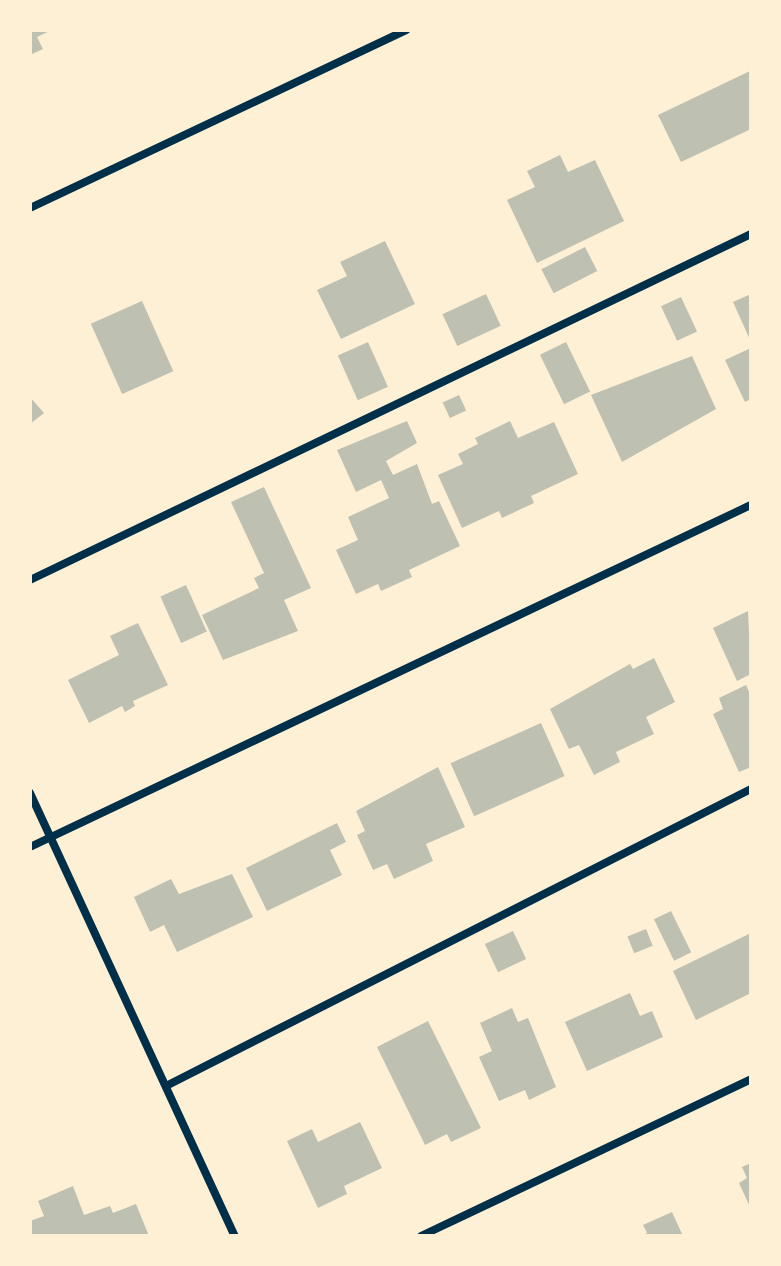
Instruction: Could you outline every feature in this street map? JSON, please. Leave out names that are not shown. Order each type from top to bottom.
[{"type":"street","points":[[30,208],[406,30]]},
{"type":"street","points":[[30,580],[751,234]]},
{"type":"street","points":[[30,847],[751,505]]},
{"type":"street","points":[[166,1086],[751,789]]},
{"type":"street","points":[[30,793],[235,1236]]},
{"type":"street","points":[[421,1236],[751,1079]]},
{"type":"building","points":[[30,30],[52,30],[37,37],[43,49],[30,55]]},
{"type":"building","points":[[750,71],[751,129],[681,162],[658,115]]},
{"type":"building","points":[[560,155],[568,172],[595,160],[624,221],[537,263],[507,200],[535,187],[527,171]]},
{"type":"building","points":[[385,241],[415,304],[341,339],[317,290],[347,276],[340,262]]},
{"type":"building","points":[[585,247],[597,271],[554,293],[541,269]]},
{"type":"building","points":[[486,294],[501,326],[457,346],[442,314]]},
{"type":"building","points":[[751,294],[751,342],[733,302]]},
{"type":"building","points":[[681,297],[697,331],[677,341],[661,306]]},
{"type":"building","points":[[142,301],[173,371],[122,394],[91,324]]},
{"type":"building","points":[[368,342],[388,387],[358,400],[338,355]]},
{"type":"building","points":[[566,342],[590,391],[564,404],[540,355]]},
{"type":"building","points":[[751,348],[751,399],[745,402],[725,360]]},
{"type":"building","points":[[692,356],[716,409],[622,462],[591,395]]},
{"type":"building","points":[[459,395],[466,410],[450,418],[443,403]]},
{"type":"building","points":[[30,397],[44,413],[30,424]]},
{"type":"building","points":[[407,421],[417,443],[386,461],[393,475],[417,464],[432,504],[439,501],[460,546],[409,570],[412,577],[381,591],[378,584],[356,594],[336,550],[358,540],[348,517],[389,498],[381,480],[356,492],[337,450]]},
{"type":"building","points":[[510,421],[518,438],[554,422],[578,474],[531,496],[534,503],[502,518],[499,511],[462,528],[438,475],[463,464],[458,454],[478,444],[475,438]]},
{"type":"building","points":[[264,487],[311,588],[284,600],[298,631],[223,660],[202,615],[259,588],[254,578],[264,573],[231,502]]},
{"type":"building","points":[[186,585],[207,632],[181,643],[160,596]]},
{"type":"building","points":[[748,611],[751,674],[737,681],[713,628]]},
{"type":"building","points":[[138,623],[168,685],[133,701],[135,706],[125,712],[122,706],[89,723],[68,680],[119,655],[110,636]]},
{"type":"building","points":[[654,658],[675,702],[646,717],[654,734],[616,752],[620,762],[594,775],[579,745],[569,749],[550,709],[630,664],[633,669]]},
{"type":"building","points":[[746,685],[751,696],[751,767],[739,772],[713,714],[723,709],[719,698]]},
{"type":"building","points":[[541,723],[565,776],[474,816],[451,763]]},
{"type":"building","points":[[438,767],[465,827],[426,844],[433,861],[394,879],[387,864],[373,870],[357,835],[365,831],[356,811]]},
{"type":"building","points":[[337,823],[346,842],[330,850],[342,875],[267,911],[246,868]]},
{"type":"building","points":[[232,874],[253,917],[177,952],[164,925],[150,932],[134,897],[171,879],[179,894]]},
{"type":"building","points":[[671,911],[691,952],[674,961],[654,919]]},
{"type":"building","points":[[646,929],[653,946],[634,953],[627,936]]},
{"type":"building","points":[[513,931],[526,959],[498,972],[485,944]]},
{"type":"building","points":[[751,933],[751,993],[696,1020],[673,971]]},
{"type":"building","points":[[630,993],[640,1016],[652,1011],[663,1037],[587,1071],[565,1022]]},
{"type":"building","points":[[512,1008],[518,1022],[528,1018],[556,1087],[529,1100],[525,1090],[499,1101],[479,1057],[492,1051],[480,1023]]},
{"type":"building","points":[[428,1021],[481,1128],[451,1142],[447,1134],[425,1145],[377,1047]]},
{"type":"building","points":[[360,1122],[382,1168],[344,1186],[347,1194],[318,1208],[287,1141],[312,1129],[318,1142]]},
{"type":"building","points":[[751,1163],[751,1209],[739,1183],[747,1178],[742,1167]]},
{"type":"building","points":[[73,1186],[84,1215],[110,1206],[113,1213],[136,1204],[149,1236],[30,1236],[30,1221],[44,1216],[38,1201]]},
{"type":"building","points":[[672,1212],[683,1236],[641,1236],[647,1233],[643,1225]]}]
